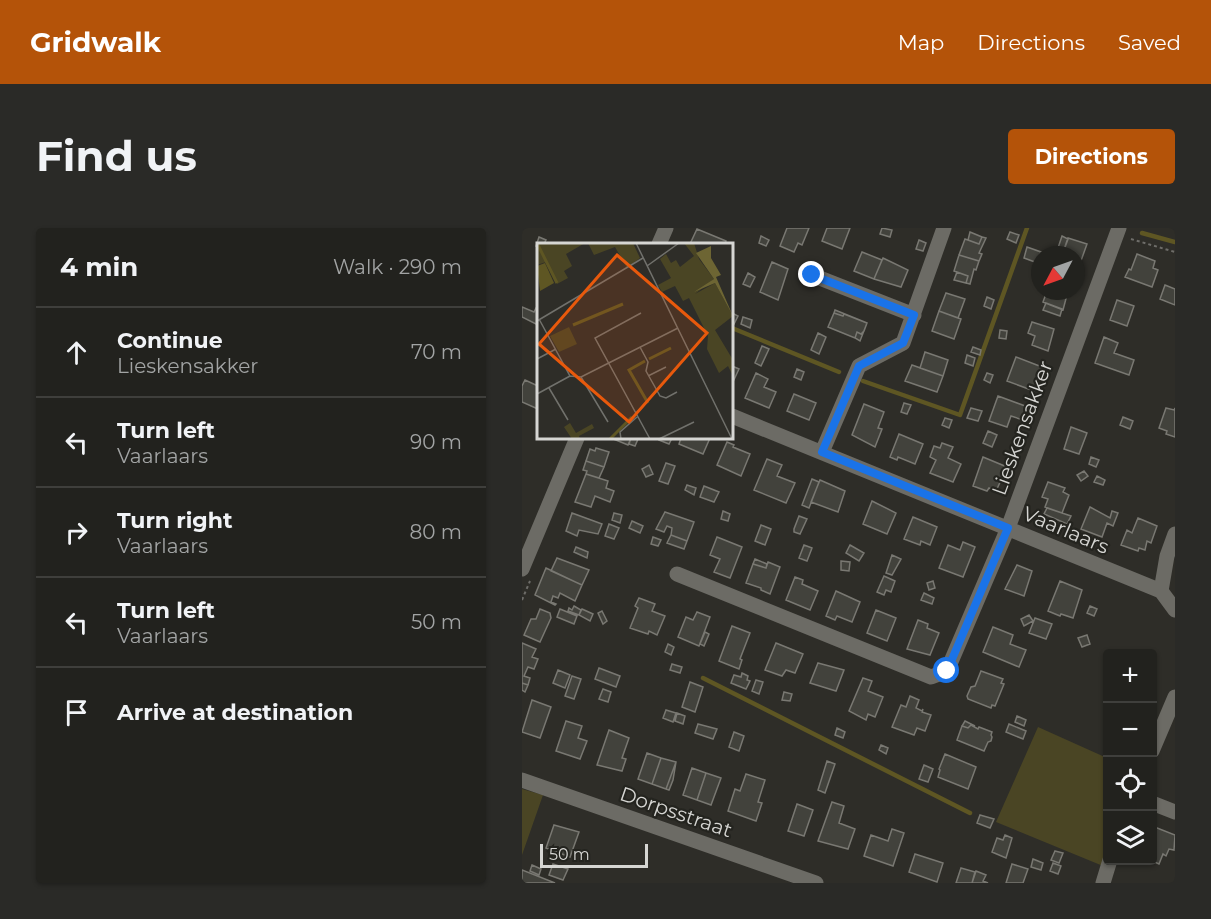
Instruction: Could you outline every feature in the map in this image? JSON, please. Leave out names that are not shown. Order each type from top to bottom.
[{"type":"street","points":[[659,243],[666,228]]},
{"type":"street","points":[[822,452],[859,366],[903,343],[944,228]]},
{"type":"street","name":"Lieskensakker","points":[[677,574],[931,677],[947,671],[1008,528],[1118,231]]},
{"type":"street","points":[[812,275],[914,315]]},
{"type":"street","name":"Vaarlaars","points":[[734,417],[1161,591]]},
{"type":"street","points":[[522,570],[576,440]]},
{"type":"street","points":[[1175,534],[1167,555],[1161,591],[1175,610]]},
{"type":"street","points":[[1157,739],[1175,697]]},
{"type":"street","name":"Dorpsstraat","points":[[522,780],[816,883]]},
{"type":"street","points":[[1157,804],[1175,812]]},
{"type":"street","points":[[1103,883],[1109,865]]},
{"type":"path","points":[[1118,231],[1123,237],[1175,252]]},
{"type":"shaded area","points":[[1038,727],[1103,756],[1103,866],[996,822]]},
{"type":"shaded area","points":[[522,789],[543,795],[522,855]]},
{"type":"building","points":[[787,228],[809,228],[802,245],[798,243],[794,252],[780,246]]},
{"type":"building","points":[[827,228],[850,228],[842,249],[822,241]]},
{"type":"building","points":[[882,228],[892,230],[890,237],[880,234]]},
{"type":"building","points":[[697,229],[726,241],[725,243],[690,243]]},
{"type":"building","points":[[970,232],[982,237],[979,244],[968,240]]},
{"type":"building","points":[[1010,232],[1019,235],[1016,243],[1007,239]]},
{"type":"building","points":[[761,236],[769,240],[766,246],[759,243]]},
{"type":"building","points":[[1062,236],[1068,239],[1065,246],[1059,246]]},
{"type":"building","points":[[539,237],[546,240],[544,243],[537,243]]},
{"type":"building","points":[[982,237],[986,238],[979,253],[982,254],[979,261],[959,255],[965,239],[979,244]]},
{"type":"building","points":[[1068,238],[1087,244],[1085,250],[1085,246],[1065,246]]},
{"type":"building","points":[[919,240],[926,243],[923,251],[916,249]]},
{"type":"building","points":[[1027,247],[1031,248],[1031,261],[1024,258]]},
{"type":"building","points":[[862,252],[882,260],[874,279],[854,271]]},
{"type":"building","points":[[1137,254],[1155,261],[1153,268],[1158,270],[1152,287],[1125,277],[1129,269],[1131,270]]},
{"type":"building","points":[[959,255],[979,261],[970,284],[966,283],[968,276],[954,271]]},
{"type":"building","points":[[883,258],[908,270],[901,287],[874,279]]},
{"type":"building","points":[[772,262],[788,269],[778,300],[760,292]]},
{"type":"building","points":[[957,272],[968,276],[966,283],[954,280]]},
{"type":"building","points":[[748,273],[755,277],[750,287],[743,284]]},
{"type":"building","points":[[1165,285],[1175,289],[1175,305],[1160,299]]},
{"type":"building","points":[[946,293],[965,299],[958,318],[939,311]]},
{"type":"building","points":[[987,297],[994,300],[991,309],[984,306]]},
{"type":"building","points":[[1044,300],[1066,300],[1063,310],[1043,302]]},
{"type":"building","points":[[1117,300],[1134,306],[1127,326],[1110,320]]},
{"type":"building","points":[[1046,303],[1062,309],[1060,316],[1043,310]]},
{"type":"building","points":[[522,307],[534,312],[537,308],[537,324],[522,317]]},
{"type":"building","points":[[835,310],[867,323],[844,314],[843,316],[834,313]]},
{"type":"building","points":[[939,311],[961,319],[954,339],[932,331]]},
{"type":"building","points":[[834,313],[843,316],[844,314],[867,323],[864,331],[861,334],[857,332],[855,338],[828,327]]},
{"type":"building","points":[[743,317],[752,320],[750,328],[741,324]]},
{"type":"building","points":[[1032,322],[1054,329],[1048,351],[1032,345],[1035,336],[1028,333]]},
{"type":"building","points":[[1000,330],[1007,331],[1006,339],[999,338]]},
{"type":"building","points":[[864,331],[860,341],[855,338],[857,332],[861,334]]},
{"type":"building","points":[[818,333],[826,337],[819,354],[811,350]]},
{"type":"building","points":[[1104,337],[1118,343],[1114,353],[1134,360],[1129,375],[1095,363]]},
{"type":"building","points":[[762,346],[769,349],[761,366],[755,363]]},
{"type":"building","points":[[973,347],[981,350],[980,355],[971,352]]},
{"type":"building","points":[[925,352],[948,360],[943,376],[920,368]]},
{"type":"building","points":[[967,355],[975,358],[973,366],[965,363]]},
{"type":"building","points":[[1016,357],[1042,367],[1034,391],[1007,381]]},
{"type":"building","points":[[912,365],[943,376],[937,392],[905,381]]},
{"type":"building","points":[[734,367],[739,369],[734,380]]},
{"type":"building","points":[[797,369],[804,372],[801,380],[794,377]]},
{"type":"building","points":[[756,373],[768,379],[764,387],[776,392],[769,408],[745,398]]},
{"type":"building","points":[[987,373],[993,375],[990,383],[984,380]]},
{"type":"building","points":[[525,380],[537,386],[537,409],[522,402],[522,386]]},
{"type":"building","points":[[794,394],[816,403],[809,420],[787,411]]},
{"type":"building","points":[[998,396],[1028,407],[1023,420],[1011,416],[1007,427],[989,421]]},
{"type":"building","points":[[904,403],[911,405],[907,414],[901,412]]},
{"type":"building","points":[[864,404],[884,412],[878,428],[882,429],[875,447],[852,435]]},
{"type":"building","points":[[971,408],[982,411],[978,421],[967,418]]},
{"type":"building","points":[[1166,408],[1174,410],[1175,408],[1175,437],[1159,428]]},
{"type":"building","points":[[1123,417],[1133,421],[1130,429],[1120,425]]},
{"type":"building","points":[[945,418],[952,420],[949,428],[942,425]]},
{"type":"building","points":[[1071,427],[1087,433],[1079,454],[1064,449]]},
{"type":"building","points":[[988,431],[997,435],[992,447],[983,443]]},
{"type":"building","points":[[899,434],[923,444],[915,464],[898,457],[897,460],[890,457]]},
{"type":"building","points":[[616,440],[630,440],[628,445]]},
{"type":"building","points":[[630,440],[638,440],[635,446],[629,444]]},
{"type":"building","points":[[659,440],[671,440],[669,444]]},
{"type":"building","points":[[680,440],[709,440],[703,454],[679,444]]},
{"type":"building","points":[[727,442],[750,454],[741,476],[717,465]]},
{"type":"building","points":[[942,443],[953,447],[948,458],[961,464],[953,482],[930,473],[936,460],[930,457],[934,446],[940,448]]},
{"type":"building","points":[[596,448],[609,452],[604,467],[586,461],[590,449],[595,451]]},
{"type":"building","points":[[983,457],[1007,467],[996,491],[989,488],[987,491],[973,486]]},
{"type":"building","points":[[1091,457],[1099,460],[1096,467],[1089,464]]},
{"type":"building","points":[[767,459],[782,465],[777,476],[795,483],[786,503],[754,490]]},
{"type":"building","points":[[586,461],[604,467],[599,478],[586,474],[587,471],[583,470]]},
{"type":"building","points":[[666,463],[675,466],[668,484],[659,481]]},
{"type":"building","points":[[649,465],[653,474],[646,477],[642,469]]},
{"type":"building","points":[[1084,471],[1088,476],[1081,481],[1077,475]]},
{"type":"building","points":[[586,474],[608,481],[606,488],[614,491],[610,502],[595,496],[591,507],[575,502]]},
{"type":"building","points":[[1097,476],[1105,480],[1103,485],[1094,482]]},
{"type":"building","points":[[812,479],[819,482],[809,508],[802,505]]},
{"type":"building","points":[[820,480],[845,491],[838,512],[811,502]]},
{"type":"building","points":[[1048,482],[1065,488],[1063,492],[1069,495],[1062,513],[1045,507],[1048,499],[1042,497]]},
{"type":"building","points":[[687,485],[696,488],[694,495],[685,490]]},
{"type":"building","points":[[704,486],[719,492],[714,502],[700,497]]},
{"type":"building","points":[[872,501],[896,513],[887,534],[863,524]]},
{"type":"building","points":[[1090,507],[1110,518],[1112,511],[1118,513],[1113,526],[1107,523],[1102,537],[1081,529]]},
{"type":"building","points":[[1047,508],[1071,516],[1067,524],[1044,514]]},
{"type":"building","points":[[723,511],[730,514],[728,521],[721,519]]},
{"type":"building","points":[[665,512],[694,522],[687,541],[671,535],[672,528],[667,526],[664,532],[656,529]]},
{"type":"building","points":[[572,513],[602,524],[598,534],[579,530],[577,536],[566,531]]},
{"type":"building","points":[[614,513],[622,515],[620,523],[612,520]]},
{"type":"building","points":[[799,516],[807,519],[800,534],[794,532]]},
{"type":"building","points":[[913,517],[937,527],[930,545],[921,541],[920,545],[904,539]]},
{"type":"building","points":[[1138,518],[1157,526],[1151,543],[1147,541],[1145,550],[1139,548],[1138,551],[1121,545],[1127,530],[1132,533]]},
{"type":"building","points":[[632,521],[643,526],[640,533],[629,528]]},
{"type":"building","points":[[609,524],[619,528],[614,539],[605,536]]},
{"type":"building","points":[[761,525],[771,529],[765,545],[755,541]]},
{"type":"building","points":[[671,535],[687,541],[684,549],[667,543]]},
{"type":"building","points":[[653,537],[661,540],[658,546],[651,544]]},
{"type":"building","points":[[717,537],[742,547],[730,578],[714,572],[720,559],[710,555]]},
{"type":"building","points":[[963,542],[975,547],[963,577],[939,568],[948,545],[960,550]]},
{"type":"building","points":[[804,545],[812,548],[807,561],[799,558]]},
{"type":"building","points":[[850,545],[864,553],[859,561],[846,553]]},
{"type":"building","points":[[576,547],[588,552],[587,558],[574,552]]},
{"type":"building","points":[[892,555],[901,559],[892,575],[886,573]]},
{"type":"building","points":[[557,558],[589,570],[582,585],[551,571]]},
{"type":"building","points":[[755,559],[767,564],[766,568],[753,564]]},
{"type":"building","points":[[841,561],[850,562],[849,571],[841,570]]},
{"type":"building","points":[[768,562],[780,567],[770,594],[746,583],[753,564],[766,568]]},
{"type":"building","points":[[1017,565],[1032,571],[1024,596],[1005,589]]},
{"type":"building","points":[[546,568],[582,585],[575,601],[560,593],[558,598],[553,596],[551,602],[555,605],[535,595]]},
{"type":"building","points":[[884,576],[895,581],[891,592],[886,590],[884,595],[877,592]]},
{"type":"building","points":[[795,577],[803,580],[802,584],[818,591],[810,610],[786,600]]},
{"type":"building","points":[[933,581],[935,588],[929,590],[927,583]]},
{"type":"building","points":[[1060,581],[1082,590],[1073,618],[1048,611]]},
{"type":"building","points":[[836,591],[860,602],[852,622],[837,616],[835,620],[826,616]]},
{"type":"building","points":[[924,593],[934,598],[932,604],[921,600]]},
{"type":"building","points":[[639,598],[655,604],[652,611],[665,616],[657,635],[649,631],[648,634],[630,628],[638,608],[635,606]]},
{"type":"building","points":[[574,606],[581,610],[579,615],[568,611]]},
{"type":"building","points":[[1090,606],[1097,609],[1094,616],[1087,613]]},
{"type":"building","points":[[540,609],[550,613],[551,618],[540,642],[524,635],[531,619],[536,619]]},
{"type":"building","points":[[560,609],[577,616],[574,624],[557,617]]},
{"type":"building","points":[[582,609],[593,614],[590,621],[579,615]]},
{"type":"building","points":[[876,610],[896,618],[887,641],[867,633]]},
{"type":"building","points":[[602,611],[607,621],[603,624],[598,613]]},
{"type":"building","points":[[697,612],[710,617],[699,646],[678,637],[686,617],[693,620]]},
{"type":"building","points":[[1029,615],[1033,621],[1024,626],[1021,619]]},
{"type":"building","points":[[1035,618],[1052,624],[1046,639],[1029,633]]},
{"type":"building","points":[[918,620],[928,624],[927,628],[939,633],[930,655],[907,649]]},
{"type":"building","points":[[732,626],[750,633],[740,659],[742,660],[739,669],[719,661]]},
{"type":"building","points":[[993,627],[1013,635],[1010,644],[1026,650],[1019,667],[983,652]]},
{"type":"building","points":[[705,632],[709,634],[704,646],[700,644]]},
{"type":"building","points":[[1087,635],[1090,644],[1082,647],[1078,638]]},
{"type":"building","points":[[522,643],[536,649],[532,657],[538,659],[534,669],[528,667],[524,676],[530,678],[528,685],[522,683]]},
{"type":"building","points":[[776,643],[803,654],[795,673],[786,670],[782,676],[765,670]]},
{"type":"building","points":[[668,644],[674,647],[671,655],[665,652]]},
{"type":"building","points":[[818,663],[844,670],[836,691],[810,683]]},
{"type":"building","points":[[672,664],[682,667],[680,673],[670,670]]},
{"type":"building","points":[[599,668],[620,676],[616,687],[595,679]]},
{"type":"building","points":[[558,670],[570,675],[565,688],[553,683]]},
{"type":"building","points":[[981,671],[1003,679],[1001,683],[1004,684],[995,706],[992,705],[991,708],[968,699],[967,696],[971,687],[975,686]]},
{"type":"building","points":[[742,673],[748,676],[747,680],[750,681],[746,689],[731,683],[734,675],[741,677]]},
{"type":"building","points":[[572,676],[581,679],[574,699],[565,696]]},
{"type":"building","points":[[863,678],[872,681],[868,691],[883,697],[875,717],[868,714],[866,720],[849,711]]},
{"type":"building","points":[[756,680],[763,682],[759,694],[752,691]]},
{"type":"building","points":[[690,682],[703,687],[695,712],[682,707]]},
{"type":"building","points":[[522,683],[528,685],[525,692],[522,690]]},
{"type":"building","points":[[603,689],[611,692],[608,702],[599,699]]},
{"type":"building","points":[[784,692],[792,694],[790,701],[782,700]]},
{"type":"building","points":[[910,696],[919,700],[916,708],[922,711],[923,709],[922,712],[931,715],[925,731],[917,728],[914,735],[892,727],[901,705],[906,707]]},
{"type":"building","points":[[532,700],[551,707],[540,738],[522,732]]},
{"type":"building","points":[[666,710],[676,713],[673,722],[663,718]]},
{"type":"building","points":[[677,713],[685,716],[683,724],[675,721]]},
{"type":"building","points":[[1017,716],[1026,720],[1024,726],[1015,722]]},
{"type":"building","points":[[566,721],[582,726],[578,738],[587,741],[580,759],[556,751]]},
{"type":"building","points":[[965,721],[975,726],[971,725],[968,728],[962,726]]},
{"type":"building","points":[[698,724],[717,729],[713,739],[695,733]]},
{"type":"building","points":[[1009,724],[1026,731],[1023,739],[1006,732]]},
{"type":"building","points":[[971,725],[992,732],[991,741],[988,742],[984,751],[957,740],[962,726],[968,728]]},
{"type":"building","points":[[837,728],[845,732],[843,738],[835,735]]},
{"type":"building","points":[[609,730],[629,738],[622,758],[626,759],[622,771],[597,765]]},
{"type":"building","points":[[734,732],[744,736],[739,751],[729,747]]},
{"type":"building","points":[[881,745],[888,748],[886,754],[879,750]]},
{"type":"building","points":[[647,753],[661,758],[652,784],[638,779]]},
{"type":"building","points":[[945,754],[976,767],[968,789],[938,777]]},
{"type":"building","points":[[661,758],[676,762],[666,789],[652,784]]},
{"type":"building","points":[[827,761],[835,764],[825,793],[818,790]]},
{"type":"building","points":[[676,762],[673,780],[669,790],[666,789]]},
{"type":"building","points":[[924,765],[933,769],[928,782],[919,779]]},
{"type":"building","points":[[692,768],[706,773],[697,800],[683,795]]},
{"type":"building","points":[[706,773],[721,778],[711,805],[697,800]]},
{"type":"building","points":[[746,774],[765,780],[758,802],[762,803],[756,821],[728,811],[735,789],[740,791]]},
{"type":"building","points":[[832,802],[844,806],[839,823],[855,829],[848,849],[818,841]]},
{"type":"building","points":[[797,804],[813,810],[804,836],[788,831]]},
{"type":"building","points":[[980,815],[994,819],[990,828],[977,823]]},
{"type":"building","points":[[554,825],[579,832],[570,857],[546,848]]},
{"type":"building","points":[[1157,828],[1175,835],[1174,850],[1169,849],[1166,856],[1163,854],[1159,864],[1157,863]]},
{"type":"building","points":[[892,829],[904,833],[893,866],[864,856],[871,835],[888,841]]},
{"type":"building","points":[[1005,835],[1012,838],[1006,858],[992,852],[997,838],[1003,840]]},
{"type":"building","points":[[1055,851],[1063,853],[1059,863],[1051,860]]},
{"type":"building","points":[[915,854],[943,863],[937,882],[909,872]]},
{"type":"building","points":[[1033,859],[1043,863],[1041,870],[1031,867]]},
{"type":"building","points":[[1053,863],[1061,866],[1058,874],[1050,871]]},
{"type":"building","points":[[553,864],[568,869],[563,880],[549,875]]},
{"type":"building","points":[[1012,864],[1028,869],[1023,883],[1006,883]]},
{"type":"building","points":[[532,865],[541,869],[539,875],[530,871]]},
{"type":"building","points":[[961,868],[975,872],[972,883],[956,883]]},
{"type":"building","points":[[522,870],[555,883],[522,883]]},
{"type":"building","points":[[976,871],[986,875],[983,881],[988,883],[972,883]]},
{"type":"waterway","points":[[863,381],[960,415],[1027,228]]},
{"type":"waterway","points":[[1142,233],[1175,242]]},
{"type":"waterway","points":[[734,329],[839,372]]},
{"type":"waterway","points":[[703,678],[970,813]]},
{"type":"route","points":[[812,275],[914,315],[903,343],[859,366],[822,452],[1008,528],[947,671]]}]
